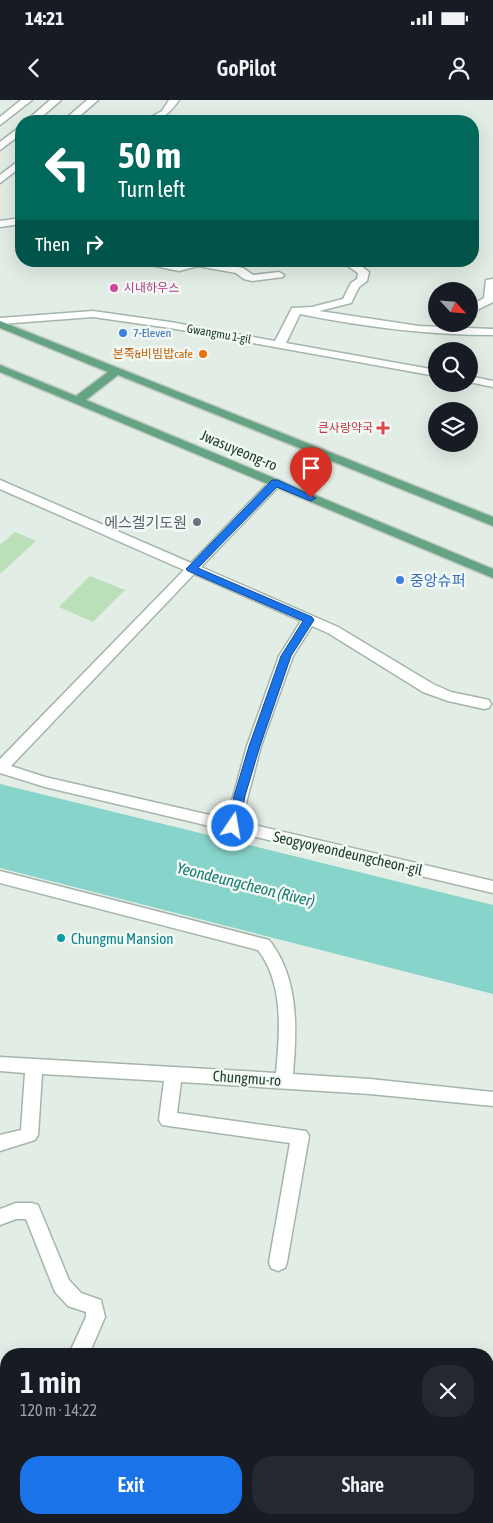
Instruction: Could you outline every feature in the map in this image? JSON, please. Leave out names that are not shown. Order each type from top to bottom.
[{"type":"main road","name":"Jwasuyeong-ro","points":[[0,322],[493,522]]},
{"type":"main road","name":"Jwasuyeong-ro","points":[[0,368],[493,574]]},
{"type":"main road","points":[[78,400],[116,370]]},
{"type":"street","points":[[38,115],[56,100]]},
{"type":"street","points":[[75,115],[93,100]]},
{"type":"street","points":[[161,115],[165,113],[174,100]]},
{"type":"street","points":[[0,122],[23,102]]},
{"type":"street","points":[[0,147],[15,134]]},
{"type":"street","points":[[2,179],[15,167]]},
{"type":"street","points":[[2,179],[15,178]]},
{"type":"street","points":[[0,224],[15,222]]},
{"type":"street","points":[[222,267],[240,270],[243,275],[254,279],[279,275]]},
{"type":"street","points":[[296,310],[312,310],[347,301],[355,285],[362,281],[364,272],[355,267]]},
{"type":"street","points":[[478,305],[487,302],[490,282],[493,282]]},
{"type":"street","points":[[296,310],[335,319],[387,326],[428,327]]},
{"type":"street","points":[[279,345],[296,310]]},
{"type":"street","name":"Gwangmu 1-gil","points":[[0,322],[93,314],[428,372]]},
{"type":"street","points":[[478,330],[493,332]]},
{"type":"street","points":[[478,381],[493,384]]},
{"type":"street","points":[[0,768],[275,482]]},
{"type":"street","points":[[0,484],[341,634],[428,688],[448,696],[484,704]]},
{"type":"street","points":[[233,826],[254,746],[286,656],[309,620]]},
{"type":"street","name":"Seogyoyeondeungcheon-gil","points":[[0,768],[45,782],[493,887]]},
{"type":"street","points":[[0,877],[263,945],[276,960],[285,1002],[287,1054],[284,1081]]},
{"type":"street","name":"Chungmu-ro","points":[[0,1064],[284,1081],[451,1093],[493,1098]]},
{"type":"street","points":[[0,1143],[29,1135],[34,1067]]},
{"type":"street","points":[[174,1074],[168,1120],[300,1136],[278,1262]]},
{"type":"street","points":[[0,1217],[16,1211],[32,1212],[62,1286],[75,1300],[94,1306],[96,1317],[82,1348]]},
{"type":"green space","points":[[15,532],[36,541],[0,574],[0,545]]},
{"type":"green space","points":[[90,576],[125,590],[93,622],[59,607]]},
{"type":"water","name":"Yeondeungcheon (River)","points":[[0,784],[493,905],[493,994],[0,868]]},
{"type":"place","name":"시내하우스","points":[[114,288]]},
{"type":"place","name":"7-Eleven","points":[[123,333]]},
{"type":"place","name":"본죽&비빔밥cafe","points":[[203,354]]},
{"type":"place","name":"큰사랑약국","points":[[383,428]]},
{"type":"place","name":"에스겔기도원","points":[[197,522]]},
{"type":"place","name":"중앙슈퍼","points":[[400,580]]},
{"type":"place","name":"Chungmu Mansion","points":[[61,938]]},
{"type":"route","points":[[233,826],[254,746],[286,656],[309,620],[191,569],[275,482],[311,498]]}]
